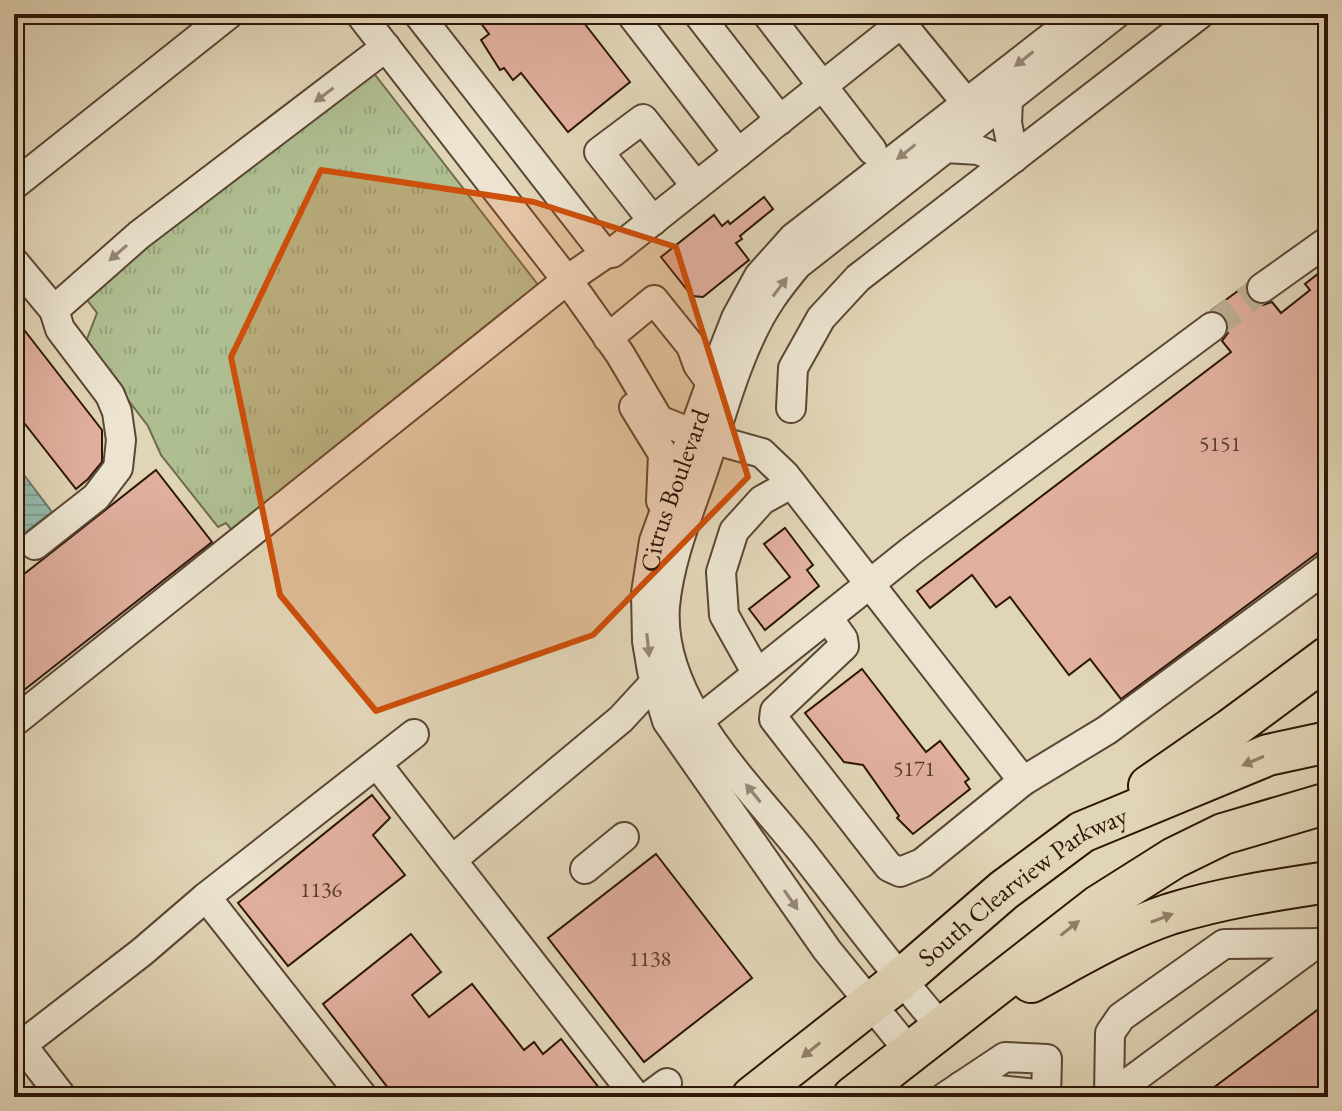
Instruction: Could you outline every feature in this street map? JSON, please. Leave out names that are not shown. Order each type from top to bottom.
[{"type":"highway","points":[[1082,832],[1231,729],[1328,657]]},
{"type":"highway","name":"South Clearview Parkway","points":[[752,1097],[885,992],[1004,890],[1082,832],[1268,755],[1328,742]]},
{"type":"highway","points":[[853,1097],[1098,906],[1174,858],[1223,834],[1328,803]]},
{"type":"highway","points":[[942,1028],[1122,934],[1169,915],[1240,896],[1328,882]]},
{"type":"street","points":[[14,185],[229,14]]},
{"type":"street","points":[[360,14],[573,288],[659,420],[704,437],[762,453],[791,484],[1023,781]]},
{"type":"street","points":[[418,14],[605,254]]},
{"type":"street","points":[[631,14],[738,153]]},
{"type":"street","points":[[698,14],[780,120]]},
{"type":"street","points":[[767,14],[872,150]]},
{"type":"street","name":"Citrus Boulevard","points":[[734,352],[736,318],[759,276],[793,238],[974,112],[1081,14]]},
{"type":"street","name":"Citrus Boulevard","points":[[910,1052],[885,992],[803,853],[713,744],[698,721],[671,663],[665,608],[676,550],[704,437],[734,352],[797,265],[946,148],[974,112],[1008,100],[1116,14]]},
{"type":"street","points":[[791,408],[793,368],[821,318],[858,278],[1200,14]]},
{"type":"street","points":[[14,722],[573,288],[605,254],[612,253],[907,19],[949,62],[974,112]]},
{"type":"street","points":[[54,310],[139,235],[386,47]]},
{"type":"street","points":[[1008,100],[1011,160]]},
{"type":"street","points":[[653,221],[599,152],[643,119],[696,186]]},
{"type":"street","points":[[946,148],[978,150],[1011,160]]},
{"type":"street","points":[[1262,288],[1328,241]]},
{"type":"street","points":[[14,262],[54,310],[60,329],[110,395],[117,412],[121,440],[118,468],[96,497],[35,545]]},
{"type":"street","points":[[573,288],[592,337],[663,454],[659,528]]},
{"type":"street","points":[[608,338],[654,300],[691,346],[698,365],[722,386]]},
{"type":"street","points":[[698,721],[869,584],[1212,327]]},
{"type":"street","points":[[691,346],[734,352]]},
{"type":"street","name":"Citrus Boulevard","points":[[704,437],[654,541],[646,593],[647,641],[667,721],[827,950],[942,1028]]},
{"type":"street","points":[[791,484],[762,500],[734,531],[721,572],[724,615],[764,668],[794,691]]},
{"type":"street","points":[[828,618],[843,639],[844,646],[794,691],[775,711],[774,719],[889,867],[900,872],[922,863],[1023,781],[1107,730],[1328,567]]},
{"type":"street","points":[[452,860],[621,719],[655,682]]},
{"type":"street","points":[[62,1097],[18,1048],[414,734]]},
{"type":"street","points":[[377,764],[636,1097]]},
{"type":"street","points":[[585,869],[624,837]]},
{"type":"street","points":[[206,897],[363,1097]]},
{"type":"street","points":[[1323,943],[1305,952],[1109,1097],[1110,1033],[1121,1017],[1224,944],[1323,943]]},
{"type":"street","points":[[953,1092],[1005,1057],[1047,1059],[1046,1096]]},
{"type":"highlighted area","points":[[321,170],[534,202],[676,247],[748,477],[593,635],[376,711],[280,595],[231,357]]},
{"type":"green space","points":[[369,67],[539,286],[236,535],[226,523],[218,527],[161,455],[148,426],[85,344],[97,313],[81,292]]},
{"type":"water","points":[[21,471],[52,512],[14,541],[14,477]]},
{"type":"building","points":[[474,14],[577,14],[630,82],[568,132],[521,73],[513,80],[504,68],[500,70],[481,40],[489,34]]},
{"type":"building","points":[[764,197],[773,209],[740,236],[742,239],[736,243],[749,260],[703,297],[692,296],[661,257],[714,215],[722,226],[728,221],[730,224]]},
{"type":"building","points":[[1328,266],[1328,545],[1121,699],[1090,659],[1069,675],[1010,597],[996,607],[972,575],[930,608],[917,591],[1231,352],[1222,341],[1228,333],[1226,318],[1212,310],[1246,285],[1248,297],[1254,303],[1263,305],[1272,302],[1281,313],[1310,290],[1305,284]]},
{"type":"building","points":[[25,331],[102,430],[102,462],[76,489],[14,410],[14,340]]},
{"type":"building","points":[[156,470],[212,542],[14,698],[14,582]]},
{"type":"building","points":[[785,528],[813,565],[807,570],[819,586],[765,630],[749,609],[790,577],[764,544]]},
{"type":"building","points":[[862,669],[926,752],[940,741],[969,779],[965,782],[970,789],[913,834],[897,818],[899,816],[863,765],[844,762],[805,713]]},
{"type":"building","points":[[372,795],[390,818],[373,835],[405,875],[288,966],[238,903]]},
{"type":"building","points":[[656,854],[752,978],[644,1062],[548,938]]},
{"type":"building","points":[[411,934],[441,972],[412,995],[429,1017],[472,984],[524,1050],[534,1042],[543,1054],[561,1039],[600,1089],[590,1097],[395,1097],[323,1004]]},
{"type":"building","points":[[1328,1002],[1328,1097],[1201,1097]]},
{"type":"tunnel","points":[[1212,327],[1262,288]]}]
